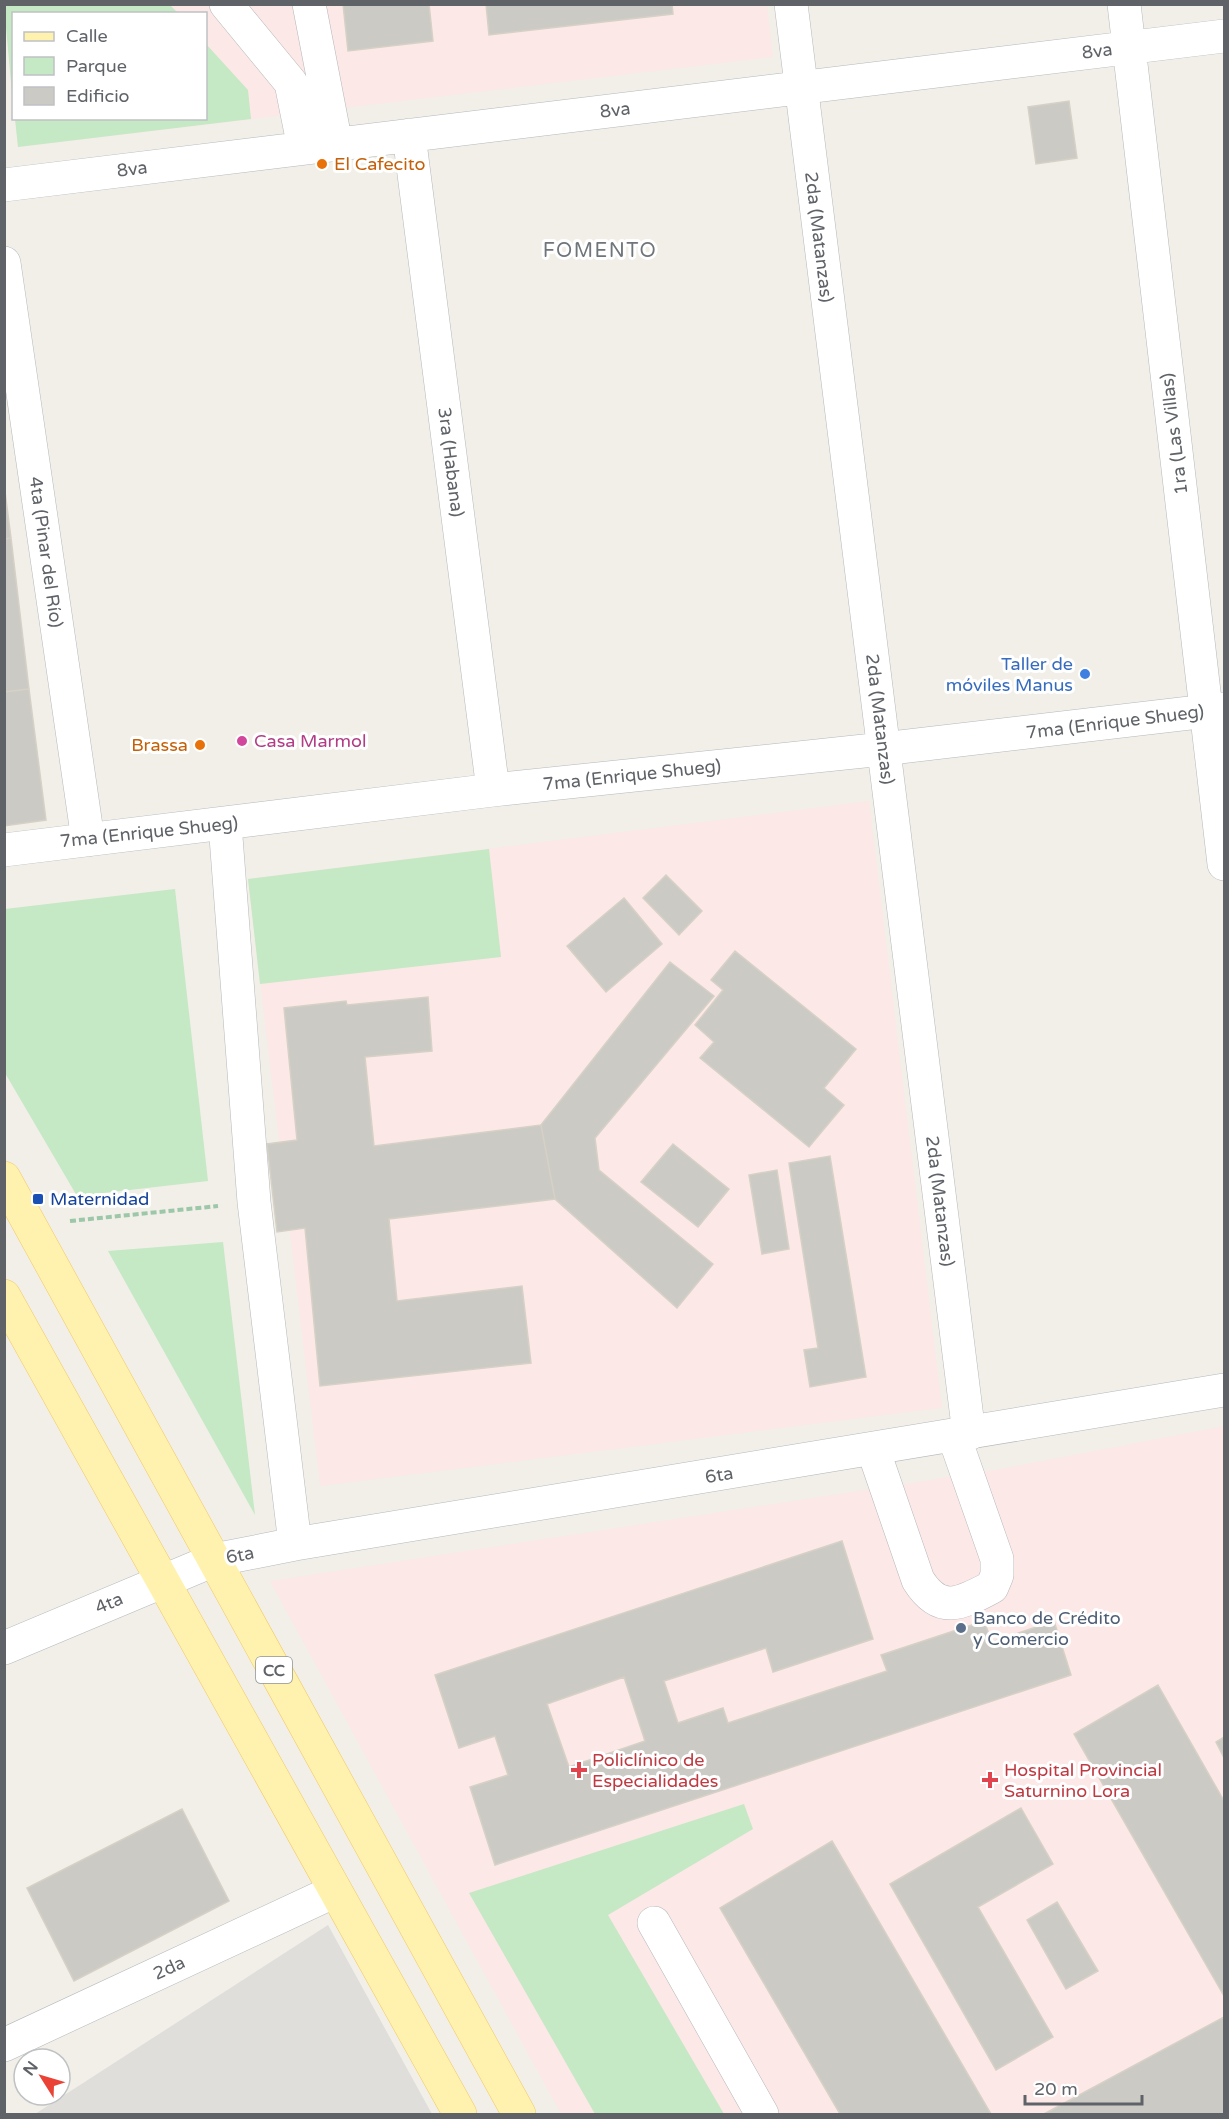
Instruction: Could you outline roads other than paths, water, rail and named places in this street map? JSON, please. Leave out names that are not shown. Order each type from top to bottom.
[{"type":"main road","name":"CC","points":[[4,1178],[519,2115]]},
{"type":"main road","points":[[4,1296],[460,2115]]},
{"type":"street","points":[[225,4],[291,83],[304,148]]},
{"type":"street","points":[[309,4],[336,144]]},
{"type":"street","name":"2da (Matanzas)","points":[[790,4],[883,749],[962,1435],[997,1559],[997,1575],[992,1587],[952,1604],[940,1602],[928,1596],[918,1580],[873,1449]]},
{"type":"street","name":"1ra (Las Villas)","points":[[1124,4],[1216,711],[1224,864]]},
{"type":"street","name":"8va","points":[[4,185],[1224,36]]},
{"type":"street","name":"3ra (Habana)","points":[[409,135],[493,790]]},
{"type":"street","name":"4ta (Pinar del Río)","points":[[4,263],[88,840]]},
{"type":"street","name":"7ma (Enrique Shueg)","points":[[4,850],[493,790],[1216,711]]},
{"type":"street","points":[[225,824],[254,1202],[295,1544]]},
{"type":"street","name":"7ma (Enrique Shueg)","points":[[4,862],[40,844]]},
{"type":"street","name":"6ta","points":[[214,1560],[295,1544],[1224,1390]]},
{"type":"street","name":"4ta","points":[[4,1648],[214,1560]]},
{"type":"street","name":"2da","points":[[4,2045],[334,1890]]},
{"type":"street","points":[[654,1923],[762,2115]]},
{"type":"place","name":"El Cafecito","points":[[322,164]]},
{"type":"place","name":"Taller de móviles Manus","points":[[1085,674]]},
{"type":"place","name":"Casa Marmol","points":[[242,741]]},
{"type":"place","name":"Brassa","points":[[200,745]]},
{"type":"place","name":"Maternidad","points":[[38,1199]]},
{"type":"place","name":"Banco de Crédito y Comercio","points":[[961,1628]]},
{"type":"place","name":"Policlínico de Especialidades","points":[[579,1770]]},
{"type":"place","name":"Hospital Provincial Saturnino Lora","points":[[990,1780]]},
{"type":"district","name":"FOMENTO","points":[[600,250]]}]
